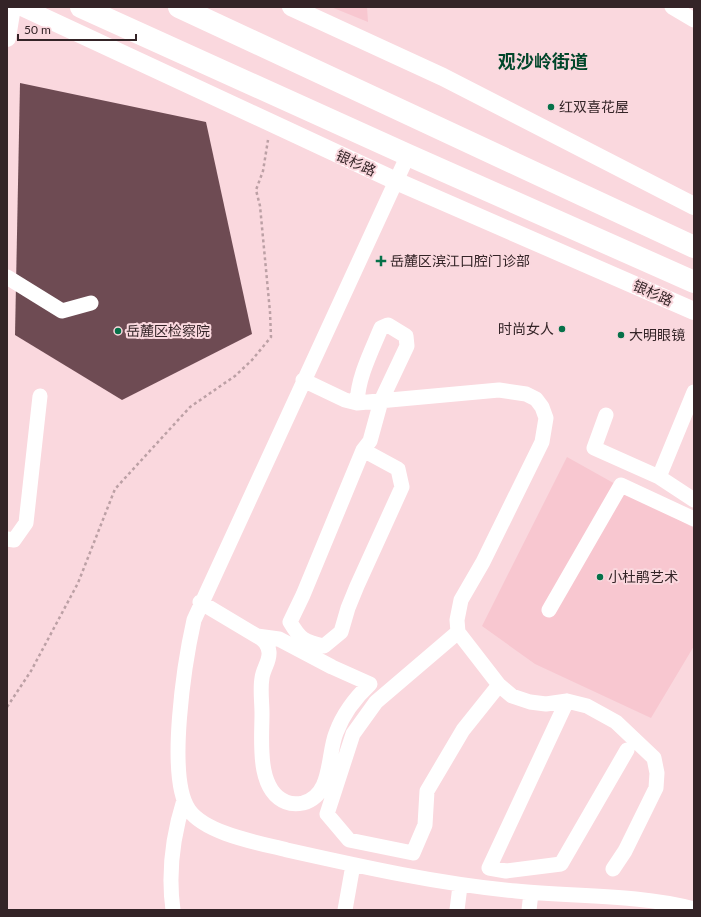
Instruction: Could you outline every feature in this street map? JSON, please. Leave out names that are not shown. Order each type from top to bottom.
[{"type":"main road","name":"银杉路","points":[[81,7],[694,282]]},
{"type":"main road","points":[[179,7],[694,247]]},
{"type":"street","points":[[7,38],[12,7]]},
{"type":"street","name":"银杉路","points":[[22,7],[396,181],[694,311]]},
{"type":"street","points":[[291,7],[443,78],[694,206]]},
{"type":"street","points":[[672,7],[694,20]]},
{"type":"street","points":[[408,155],[200,602],[189,639],[178,732],[178,762],[184,800],[195,817],[212,829],[265,845],[353,865],[460,886],[531,893],[668,902],[694,909]]},
{"type":"street","points":[[7,277],[62,311],[91,303]]},
{"type":"street","points":[[357,403],[358,389],[375,343],[381,328],[388,325],[406,336],[407,346],[381,401],[370,442],[363,450],[303,595],[290,622],[297,634],[307,642],[324,646],[341,632],[354,592],[402,486],[398,469],[363,450]]},
{"type":"street","points":[[303,380],[345,400],[357,403],[499,390],[526,394],[536,400],[542,408],[546,418],[545,429],[537,454],[483,562],[461,600],[457,620],[458,632],[499,685],[512,696],[530,702],[546,704],[567,701],[587,706],[616,722],[654,758],[657,773],[656,788],[625,851],[613,869]]},
{"type":"street","points":[[659,477],[694,392]]},
{"type":"street","points":[[7,539],[14,540],[26,523],[40,396]]},
{"type":"street","points":[[606,415],[594,448],[659,477],[694,500]]},
{"type":"street","points":[[549,610],[621,485],[694,519]]},
{"type":"street","points":[[200,602],[257,636],[264,639],[269,652],[262,677],[262,757],[264,776],[275,796],[286,802],[298,804],[311,801],[325,783],[331,747],[336,732],[356,698],[370,684],[332,667],[279,639],[257,636]]},
{"type":"street","points":[[458,632],[429,655],[376,702],[353,734],[327,814],[348,840],[412,853],[425,825],[427,791],[463,730],[499,685]]},
{"type":"street","points":[[567,701],[489,868],[506,871],[561,864],[627,750]]},
{"type":"street","points":[[173,910],[173,854],[176,825],[184,800]]},
{"type":"street","points":[[345,910],[353,865]]},
{"type":"street","points":[[457,910],[460,886]]},
{"type":"street","points":[[529,910],[531,893]]},
{"type":"path","points":[[7,707],[31,671],[78,583],[115,489],[190,407],[235,376],[252,360],[271,337],[260,206],[256,190],[263,171],[271,123]]},
{"type":"shaded area","points":[[331,7],[367,7],[368,22]]},
{"type":"shaded area","name":"小杜鹃艺术","points":[[567,457],[694,528],[694,646],[651,718],[535,664],[482,626]]},
{"type":"building","points":[[20,83],[206,122],[252,334],[122,400],[15,335]]},
{"type":"place","name":"红双喜花屋","points":[[551,107]]},
{"type":"place","name":"岳麓区滨江口腔门诊部","points":[[381,261]]},
{"type":"place","name":"时尚女人","points":[[562,329]]},
{"type":"place","name":"岳麓区检察院","points":[[118,331]]},
{"type":"place","name":"大明眼镜","points":[[621,335]]},
{"type":"place","name":"小杜鹃艺术","points":[[600,577]]},
{"type":"district","name":"观沙岭街道","points":[[543,62]]}]
